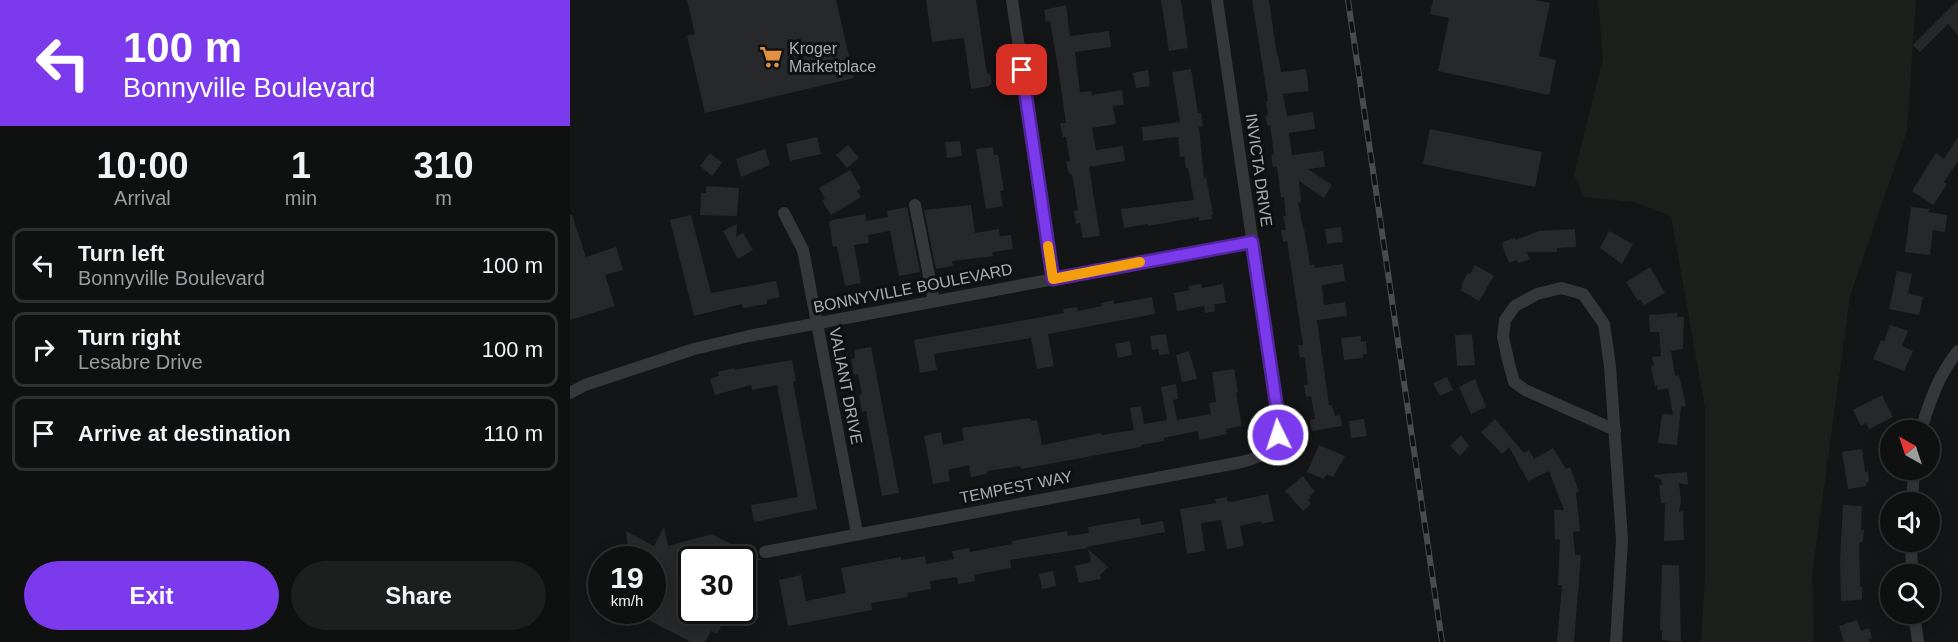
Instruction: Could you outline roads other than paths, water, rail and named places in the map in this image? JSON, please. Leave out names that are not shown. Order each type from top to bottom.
[{"type":"street","points":[[1012,0],[1053,279]]},
{"type":"street","name":"INVICTA DRIVE","points":[[1217,0],[1279,422],[1278,435],[1271,450]]},
{"type":"street","points":[[915,206],[933,301]]},
{"type":"street","name":"VALIANT DRIVE","points":[[784,213],[803,250],[857,533]]},
{"type":"street","name":"BONNYVILLE BOULEVARD","points":[[570,393],[585,385],[694,349],[817,323],[1252,242]]},
{"type":"street","points":[[1616,430],[1525,390],[1514,382],[1503,337],[1505,320],[1515,306],[1537,294],[1561,288],[1583,294],[1604,324],[1616,430],[1622,540],[1616,642]]},
{"type":"street","points":[[1924,420],[1944,372],[1958,351]]},
{"type":"street","name":"BONNYVILLE BOULEVARD","points":[[570,387],[585,385]]},
{"type":"street","name":"TEMPEST WAY","points":[[765,552],[1242,462],[1259,458],[1271,450]]},
{"type":"street","points":[[1915,624],[1918,642]]},
{"type":"railway","points":[[1348,0],[1442,642]]},
{"type":"place","name":"Kroger Marketplace","points":[[771,57]]}]
